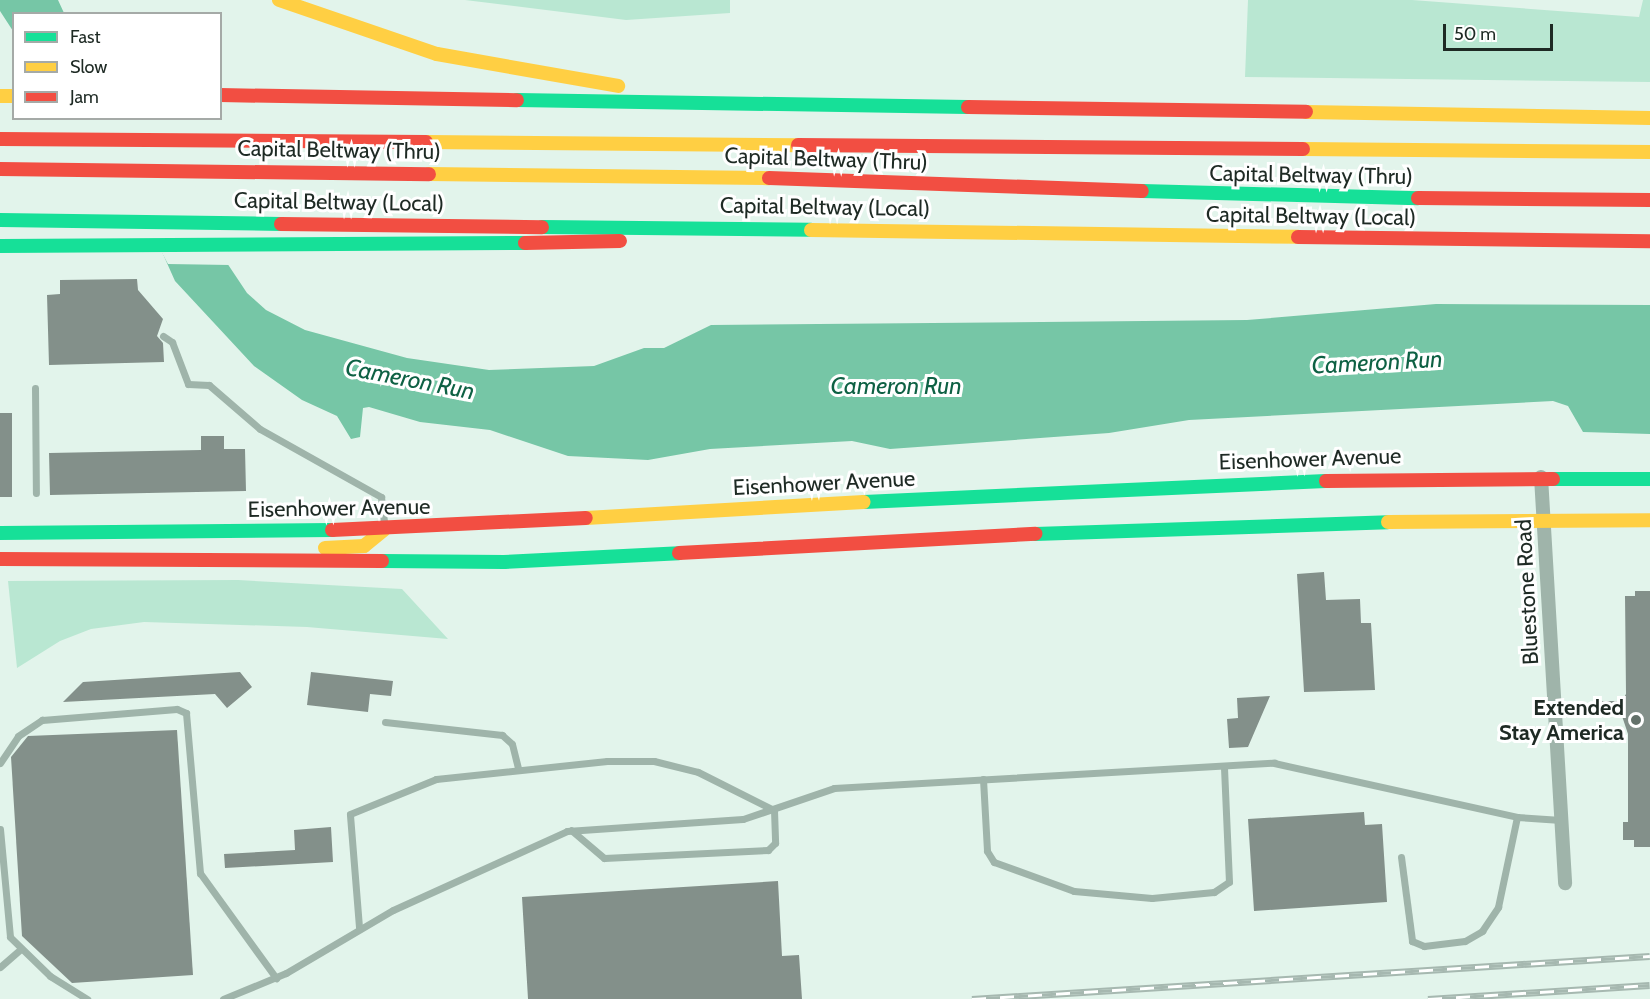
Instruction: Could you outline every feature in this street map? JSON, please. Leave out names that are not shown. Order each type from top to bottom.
[{"type":"main road","points":[[279,0],[387,40],[481,65],[745,103]]},
{"type":"main road","points":[[223,95],[1650,118]]},
{"type":"main road","name":"Capital Beltway (Thru)","points":[[0,139],[1650,152]]},
{"type":"main road","name":"Capital Beltway (Thru)","points":[[0,169],[283,170],[831,179],[1262,196],[1650,200]]},
{"type":"main road","name":"Capital Beltway (Local)","points":[[0,220],[884,228],[1650,241]]},
{"type":"main road","points":[[0,246],[347,248],[884,228]]},
{"type":"main road","name":"Eisenhower Avenue","points":[[0,533],[384,530],[1216,482],[1541,477],[1650,479]]},
{"type":"main road","points":[[0,559],[224,558],[538,561],[1232,523],[1650,520]]},
{"type":"main road","points":[[224,558],[364,546],[384,530]]},
{"type":"street","name":"Bluestone Road","points":[[1541,477],[1565,884]]},
{"type":"lane","points":[[163,336],[172,342],[188,384],[209,385],[260,429],[381,497],[384,530]]},
{"type":"lane","points":[[35,388],[36,494]]},
{"type":"lane","points":[[0,763],[18,736],[42,720],[177,709],[186,713],[201,873],[276,978]]},
{"type":"lane","points":[[385,722],[502,735],[512,744],[518,768]]},
{"type":"lane","points":[[359,927],[352,811],[430,780],[518,768],[654,761],[698,772],[774,810]]},
{"type":"lane","points":[[223,999],[276,978],[359,927],[571,830],[743,819],[834,788],[1224,766],[1309,767],[1517,816],[1561,820]]},
{"type":"lane","points":[[983,779],[987,851],[994,862],[1074,891],[1152,898],[1215,892],[1229,882],[1224,766]]},
{"type":"lane","points":[[571,830],[604,858],[768,850],[775,843],[774,810]]},
{"type":"lane","points":[[1401,857],[1412,941],[1424,946],[1465,942],[1482,930],[1498,907],[1517,816]]},
{"type":"lane","points":[[0,829],[7,930],[21,949],[87,999]]},
{"type":"lane","points":[[0,967],[21,949]]},
{"type":"shaded area","points":[[465,0],[730,0],[730,13],[626,20]]},
{"type":"shaded area","points":[[1248,0],[1412,0],[1639,17],[1643,0],[1650,0],[1650,82],[1245,77]]},
{"type":"shaded area","points":[[238,580],[402,589],[448,639],[307,627],[144,622],[91,629],[60,641],[17,668],[8,581]]},
{"type":"water","points":[[0,0],[58,0],[64,12],[12,12],[12,29],[0,11]]},
{"type":"water","name":"Cameron Run","points":[[207,233],[247,293],[266,310],[305,330],[407,358],[489,370],[594,366],[644,348],[664,348],[711,325],[1247,320],[1436,304],[1650,305],[1650,434],[1583,432],[1568,406],[1553,401],[1189,420],[1109,433],[890,449],[852,441],[710,449],[648,460],[568,456],[490,430],[420,422],[369,407],[363,408],[360,437],[351,439],[337,416],[302,400],[254,366],[175,281],[154,234]]},
{"type":"pier","points":[[93,120],[158,120],[191,171],[209,232],[230,265],[168,264],[152,234],[147,179]]},
{"type":"building","points":[[137,279],[138,290],[163,319],[157,336],[163,343],[164,362],[49,365],[47,295],[60,294],[60,280]]},
{"type":"building","points":[[0,413],[12,413],[12,497],[0,497]]},
{"type":"building","points":[[201,436],[224,436],[224,449],[245,449],[246,491],[50,495],[49,453],[201,450]]},
{"type":"building","points":[[1324,572],[1326,600],[1360,599],[1361,623],[1371,623],[1375,690],[1304,692],[1297,574]]},
{"type":"building","name":"Extended Stay America","points":[[1635,591],[1650,591],[1650,847],[1634,847],[1634,840],[1623,840],[1623,822],[1628,822],[1628,734],[1622,716],[1602,716],[1602,701],[1622,701],[1626,694],[1625,596],[1635,596]]},
{"type":"building","points":[[240,672],[252,687],[227,708],[215,694],[63,702],[83,682]]},
{"type":"building","points":[[311,672],[393,681],[391,696],[370,694],[368,712],[307,705]]},
{"type":"building","points":[[1270,696],[1248,747],[1229,748],[1227,719],[1238,718],[1237,698]]},
{"type":"building","points":[[177,730],[193,975],[72,983],[22,936],[11,757],[28,736]]},
{"type":"building","points":[[1364,812],[1365,825],[1382,824],[1387,902],[1254,911],[1248,819]]},
{"type":"building","points":[[331,827],[333,862],[225,868],[224,854],[295,850],[294,830]]},
{"type":"building","points":[[778,881],[782,956],[799,955],[802,999],[528,999],[522,897]]},
{"type":"railway","points":[[972,999],[1650,956]]},
{"type":"railway","points":[[1428,999],[1650,985]]},
{"type":"traffic: fast","points":[[517,100],[968,107]]},
{"type":"traffic: fast","points":[[1142,191],[1418,198]]},
{"type":"traffic: fast","points":[[0,220],[281,224]]},
{"type":"traffic: fast","points":[[542,227],[811,230]]},
{"type":"traffic: fast","points":[[0,246],[525,243]]},
{"type":"traffic: fast","points":[[1553,479],[1650,479]]},
{"type":"traffic: fast","points":[[864,502],[1326,481]]},
{"type":"traffic: fast","points":[[1035,534],[1388,522]]},
{"type":"traffic: fast","points":[[0,533],[332,530]]},
{"type":"traffic: fast","points":[[382,561],[504,562],[679,553]]},
{"type":"traffic: slow","points":[[279,0],[437,54],[618,86]]},
{"type":"traffic: slow","points":[[0,96],[12,96]]},
{"type":"traffic: slow","points":[[1306,112],[1650,118]]},
{"type":"traffic: slow","points":[[426,142],[798,145]]},
{"type":"traffic: slow","points":[[1303,149],[1650,152]]},
{"type":"traffic: slow","points":[[429,174],[769,178]]},
{"type":"traffic: slow","points":[[811,230],[1298,237]]},
{"type":"traffic: slow","points":[[586,518],[864,502]]},
{"type":"traffic: slow","points":[[1388,522],[1650,520]]},
{"type":"traffic: slow","points":[[325,548],[364,546],[384,530]]},
{"type":"traffic: jam","points":[[222,95],[517,100]]},
{"type":"traffic: jam","points":[[968,107],[1306,112]]},
{"type":"traffic: jam","points":[[0,139],[426,142]]},
{"type":"traffic: jam","points":[[798,145],[1303,149]]},
{"type":"traffic: jam","points":[[0,169],[429,174]]},
{"type":"traffic: jam","points":[[769,178],[1142,191]]},
{"type":"traffic: jam","points":[[1418,198],[1650,200]]},
{"type":"traffic: jam","points":[[281,224],[542,227]]},
{"type":"traffic: jam","points":[[1298,237],[1650,241]]},
{"type":"traffic: jam","points":[[525,243],[620,241]]},
{"type":"traffic: jam","points":[[1326,481],[1553,479]]},
{"type":"traffic: jam","points":[[332,530],[586,518]]},
{"type":"traffic: jam","points":[[679,553],[1035,534]]},
{"type":"traffic: jam","points":[[0,559],[382,561]]},
{"type":"place","name":"Extended Stay America","points":[[1636,720]]}]
